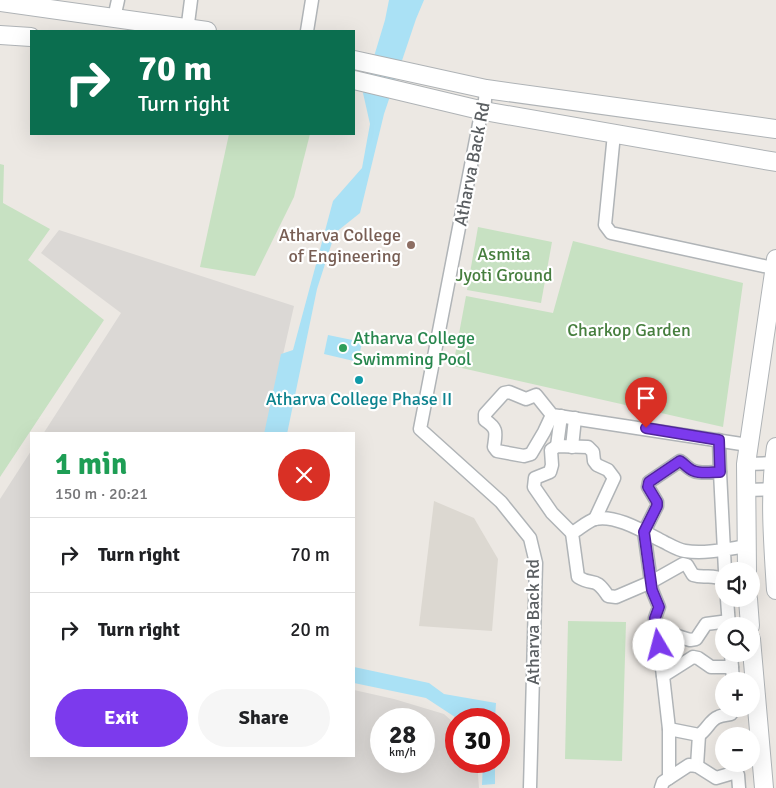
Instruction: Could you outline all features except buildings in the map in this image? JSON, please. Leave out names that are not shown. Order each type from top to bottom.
[{"type":"main road","points":[[0,2],[59,5],[114,18],[187,30]]},
{"type":"main road","points":[[0,35],[30,37]]},
{"type":"main road","points":[[355,60],[486,89],[776,129]]},
{"type":"main road","points":[[355,80],[484,110],[776,162]]},
{"type":"main road","points":[[747,562],[746,464],[775,263]]},
{"type":"main road","points":[[775,458],[772,529],[776,590]]},
{"type":"main road","points":[[753,662],[764,788]]},
{"type":"street","points":[[114,18],[118,0]]},
{"type":"street","points":[[187,30],[191,0]]},
{"type":"street","points":[[308,30],[312,0]]},
{"type":"street","name":"Atharva Back Rd","points":[[486,89],[484,110],[480,119],[420,429],[502,502],[530,538],[536,563],[530,788]]},
{"type":"street","points":[[614,134],[605,225],[611,233],[775,263]]},
{"type":"street","points":[[556,416],[544,432],[532,454],[524,456],[497,451],[494,447],[496,432],[494,426],[485,420],[485,414],[504,393],[509,392],[526,399],[536,396],[556,416],[748,445]]},
{"type":"street","points":[[556,416],[557,446]]},
{"type":"street","points":[[572,447],[575,418]]},
{"type":"street","points":[[719,440],[725,562]]},
{"type":"street","points":[[572,533],[595,519],[614,478],[608,470],[597,465],[594,461],[594,452],[588,447],[557,446],[551,450],[552,465],[550,472],[535,478],[534,487],[552,513],[572,533],[578,577],[583,581],[596,582],[601,585],[608,596],[616,597],[651,582],[683,564],[687,565],[693,575],[715,576]]},
{"type":"street","points":[[746,464],[775,458]]},
{"type":"street","points":[[665,783],[669,729],[655,618],[659,607],[652,590],[644,532],[657,506],[657,502],[648,487],[649,482],[680,461],[691,470],[697,472],[720,472]]},
{"type":"street","points":[[746,490],[774,489]]},
{"type":"street","points":[[595,519],[623,522],[684,551],[715,551],[747,546]]},
{"type":"street","points":[[658,630],[690,640],[696,639],[706,624],[715,624]]},
{"type":"street","points":[[663,676],[693,658],[698,658],[711,667],[732,667]]},
{"type":"street","points":[[732,662],[732,672]]},
{"type":"street","points":[[669,729],[699,735],[718,717]]},
{"type":"street","points":[[697,766],[699,735]]},
{"type":"street","points":[[665,783],[689,765],[697,766],[716,778],[734,773],[738,774],[740,788]]},
{"type":"shaded area","points":[[59,230],[294,306],[265,432],[44,432],[121,313],[41,253]]},
{"type":"shaded area","points":[[30,453],[30,757],[355,757],[355,690],[424,708],[370,708],[370,773],[435,773],[435,711],[445,715],[445,773],[478,773],[479,788],[0,788],[0,499]]},
{"type":"shaded area","points":[[434,501],[474,518],[498,559],[492,631],[419,626]]},
{"type":"green space","points":[[229,135],[310,135],[294,197],[255,276],[200,267]]},
{"type":"green space","points":[[0,164],[4,165],[3,203],[50,229],[28,260],[104,320],[0,477]]},
{"type":"green space","name":"Asmita Jyoti Ground","points":[[478,227],[552,242],[541,303],[467,290]]},
{"type":"green space","name":"Charkop Garden","points":[[573,241],[743,283],[723,427],[453,366],[466,296],[553,313]]},
{"type":"green space","points":[[568,621],[626,622],[622,761],[565,759]]},
{"type":"water","points":[[389,0],[424,0],[384,114],[360,213],[335,233],[317,289],[287,432],[264,432],[281,354],[293,350],[333,201],[362,168],[370,124],[363,93],[385,20]]},
{"type":"water","name":"Atharva College Swimming Pool","points":[[328,335],[362,342],[358,362],[324,354]]},
{"type":"water","points":[[355,667],[429,683],[444,694],[496,703],[496,708],[445,708],[445,710],[426,698],[355,683]]},
{"type":"water","points":[[482,773],[495,773],[495,784],[482,785]]},
{"type":"place","name":"Atharva College of Engineering","points":[[411,245]]},
{"type":"place","name":"Atharva College Swimming Pool","points":[[343,348]]},
{"type":"place","name":"Atharva College Phase II","points":[[359,380]]},
{"type":"route","points":[[646,428],[719,440],[720,472],[697,472],[691,470],[680,461],[649,482],[648,487],[657,502],[657,506],[644,532],[652,590],[659,607],[655,618],[659,645]]}]
